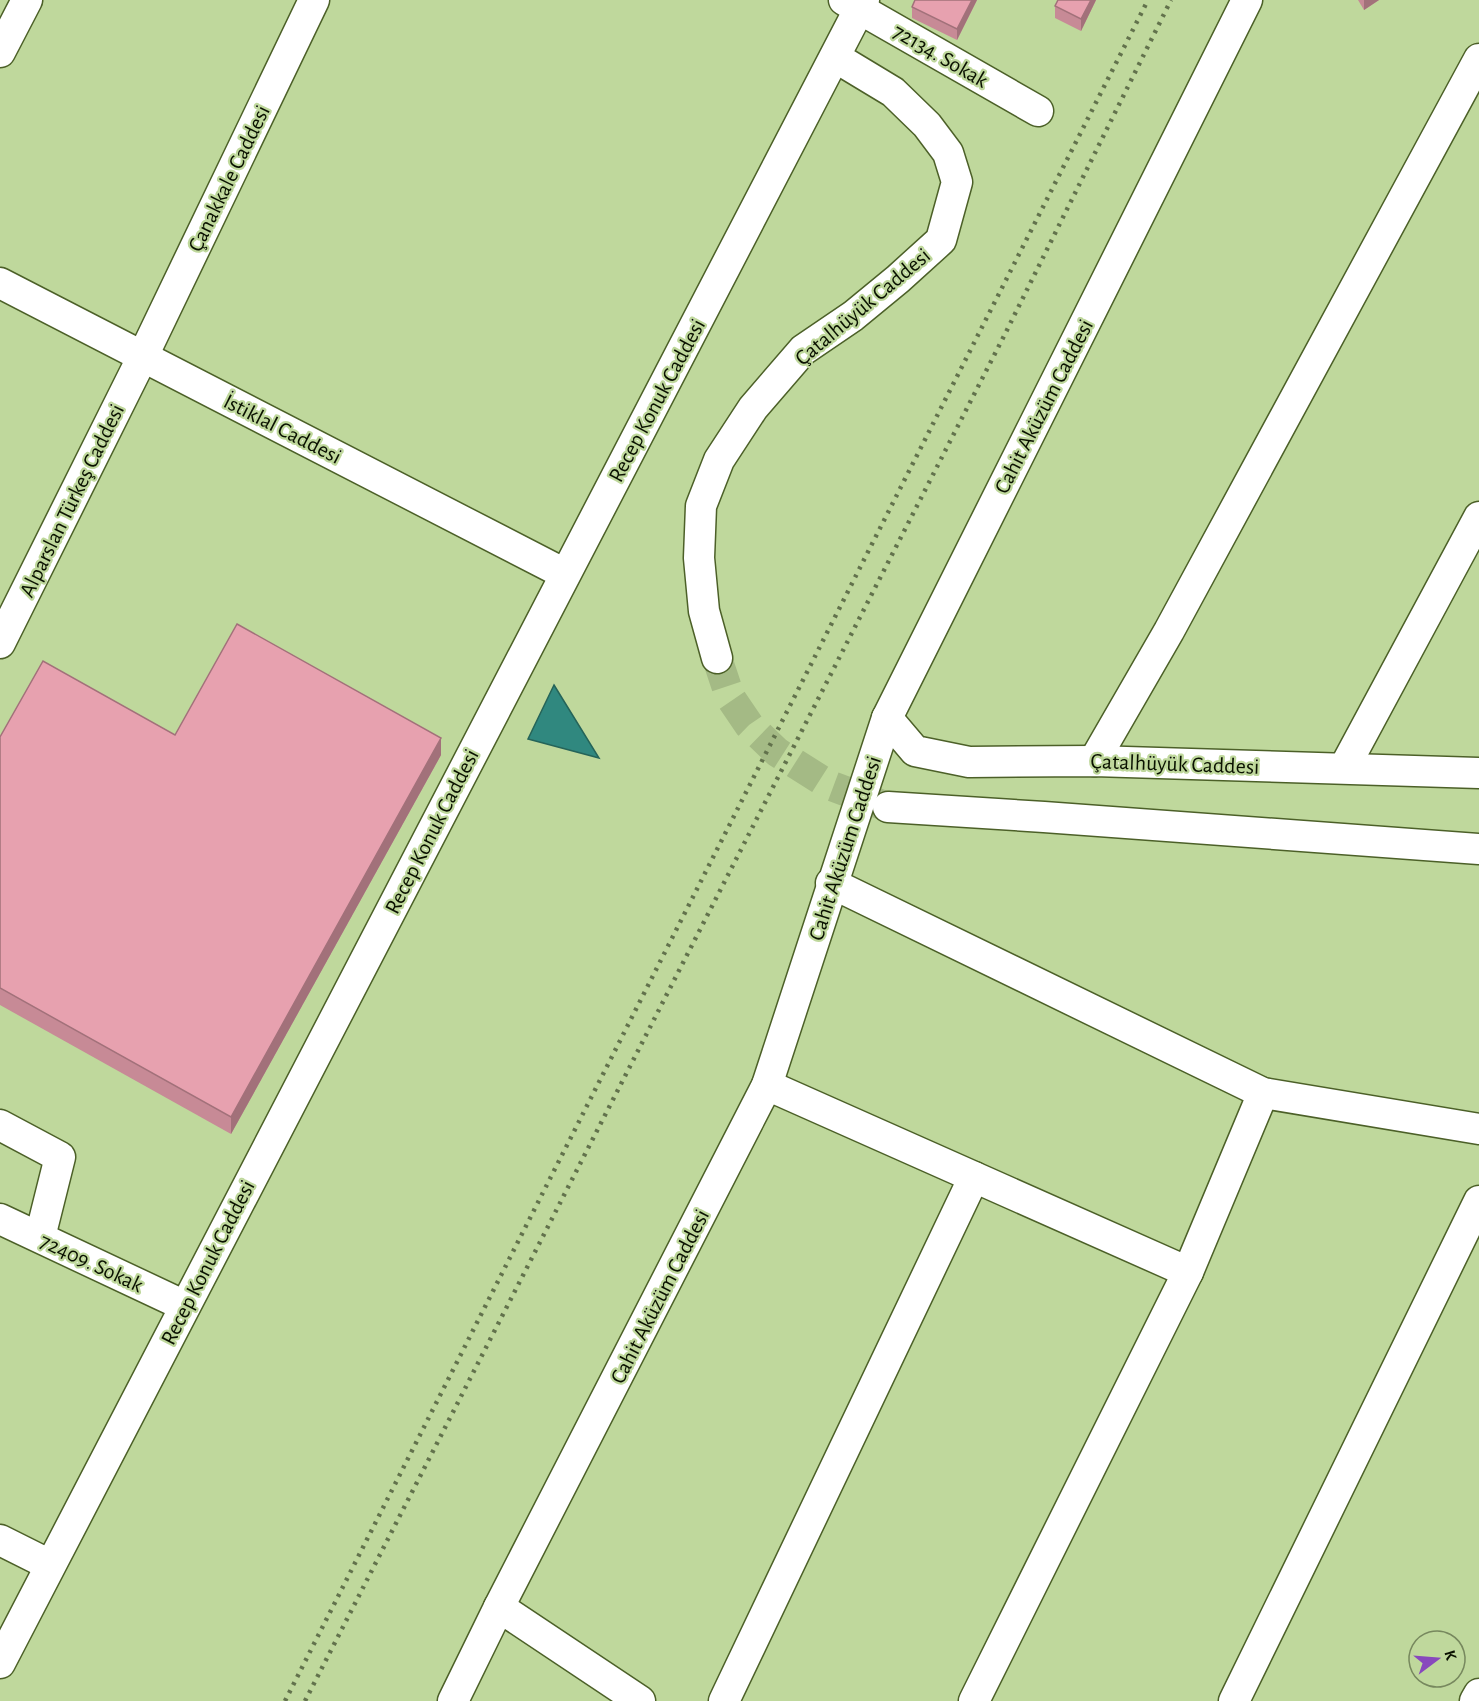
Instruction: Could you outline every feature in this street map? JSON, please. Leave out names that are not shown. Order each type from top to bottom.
[{"type":"street","points":[[0,52],[27,0]]},
{"type":"street","name":"Çanakkale Caddesi","points":[[143,356],[314,0]]},
{"type":"street","name":"Cahit Aküzüm Caddesi","points":[[453,1701],[767,1085],[886,718],[1247,0]]},
{"type":"street","name":"Recep Konuk Caddesi","points":[[0,1663],[835,57],[856,3]]},
{"type":"street","name":"72134. Sokak","points":[[856,3],[1038,111]]},
{"type":"street","name":"Çatalhüyük Caddesi","points":[[717,658],[704,611],[699,558],[701,506],[719,460],[753,408],[803,350],[853,316],[941,240],[957,182],[948,153],[927,125],[893,92],[835,57]]},
{"type":"street","points":[[1094,761],[1169,631],[1479,59]]},
{"type":"street","name":"İstiklal Caddesi","points":[[0,283],[565,574]]},
{"type":"street","name":"Alparslan Türkeş Caddesi","points":[[0,643],[143,356]]},
{"type":"street","points":[[1344,768],[1479,517]]},
{"type":"street","name":"Çatalhüyük Caddesi","points":[[886,718],[915,751],[969,762],[1094,761],[1479,773]]},
{"type":"street","points":[[888,807],[1479,849]]},
{"type":"street","points":[[831,883],[1263,1093],[1479,1129]]},
{"type":"street","points":[[767,1085],[1188,1272]]},
{"type":"street","points":[[975,1701],[1188,1272],[1263,1093]]},
{"type":"street","points":[[0,1125],[60,1157],[40,1238]]},
{"type":"street","points":[[724,1701],[974,1177]]},
{"type":"street","points":[[1234,1701],[1479,1201]]},
{"type":"street","name":"72409. Sokak","points":[[0,1219],[184,1306]]},
{"type":"street","points":[[0,1540],[50,1565]]},
{"type":"street","points":[[499,1607],[640,1701]]},
{"type":"street","points":[[1475,1701],[1479,1694]]},
{"type":"water","points":[[554,685],[599,758],[528,739]]},
{"type":"building","points":[[915,0],[972,0],[957,29],[912,7]]},
{"type":"building","points":[[1058,0],[1091,0],[1081,19],[1055,6]]},
{"type":"building","points":[[237,624],[441,738],[231,1117],[0,988],[0,737],[43,661],[175,735]]},
{"type":"tunnel","points":[[717,658],[730,697],[749,725],[777,752],[829,785],[885,806]]},
{"type":"railway","points":[[285,1701],[1148,0]]},
{"type":"railway","points":[[305,1701],[1005,334],[1171,0]]}]
